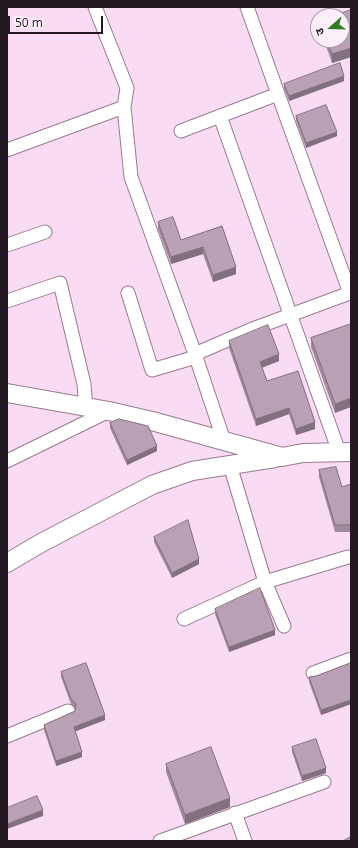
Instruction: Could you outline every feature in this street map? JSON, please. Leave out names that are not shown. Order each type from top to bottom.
[{"type":"street","points":[[95,7],[127,88],[124,106],[131,177],[196,356],[224,441]]},
{"type":"street","points":[[128,293],[152,370],[196,356],[290,315],[350,292],[247,7]]},
{"type":"street","points":[[181,131],[278,94]]},
{"type":"street","points":[[7,150],[124,106]]},
{"type":"street","points":[[7,563],[41,542],[152,485],[192,471],[282,457],[303,452],[345,452],[290,315],[220,116]]},
{"type":"street","points":[[7,245],[45,232]]},
{"type":"street","points":[[7,301],[60,283],[84,384],[86,408]]},
{"type":"street","points":[[7,393],[109,411],[152,421],[282,457]]},
{"type":"street","points":[[7,461],[109,411]]},
{"type":"street","points":[[230,465],[265,582],[284,626]]},
{"type":"street","points":[[184,618],[265,582],[348,557]]},
{"type":"street","points":[[313,673],[351,659]]},
{"type":"street","points":[[7,736],[68,711]]},
{"type":"street","points":[[160,841],[324,782]]},
{"type":"street","points":[[236,813],[245,841]]},
{"type":"building","points":[[350,10],[351,48],[332,54],[330,48],[350,48]]},
{"type":"building","points":[[340,63],[344,76],[289,96],[284,84]]},
{"type":"building","points":[[326,105],[337,132],[306,143],[296,116]]},
{"type":"building","points":[[173,217],[181,240],[222,226],[236,267],[213,275],[203,247],[171,257],[158,222]]},
{"type":"building","points":[[351,324],[351,398],[335,404],[311,338]]},
{"type":"building","points":[[268,325],[279,354],[260,362],[267,381],[298,371],[315,422],[296,429],[289,408],[256,419],[229,341]]},
{"type":"building","points":[[119,419],[148,426],[157,446],[127,460],[110,423]]},
{"type":"building","points":[[336,467],[342,487],[351,484],[351,525],[335,525],[319,470]]},
{"type":"building","points":[[188,520],[199,559],[172,573],[154,537]]},
{"type":"building","points":[[260,588],[275,630],[229,647],[215,609]]},
{"type":"building","points":[[86,663],[105,715],[74,727],[82,752],[56,761],[44,725],[75,711],[76,704],[71,699],[61,672]]},
{"type":"building","points":[[351,663],[351,700],[321,710],[309,677],[316,676]]},
{"type":"building","points":[[316,739],[326,768],[302,776],[292,747]]},
{"type":"building","points":[[211,747],[230,798],[185,815],[166,764]]},
{"type":"building","points":[[37,796],[43,810],[7,824],[7,808]]},
{"type":"building","points":[[351,837],[351,841],[345,840]]}]
